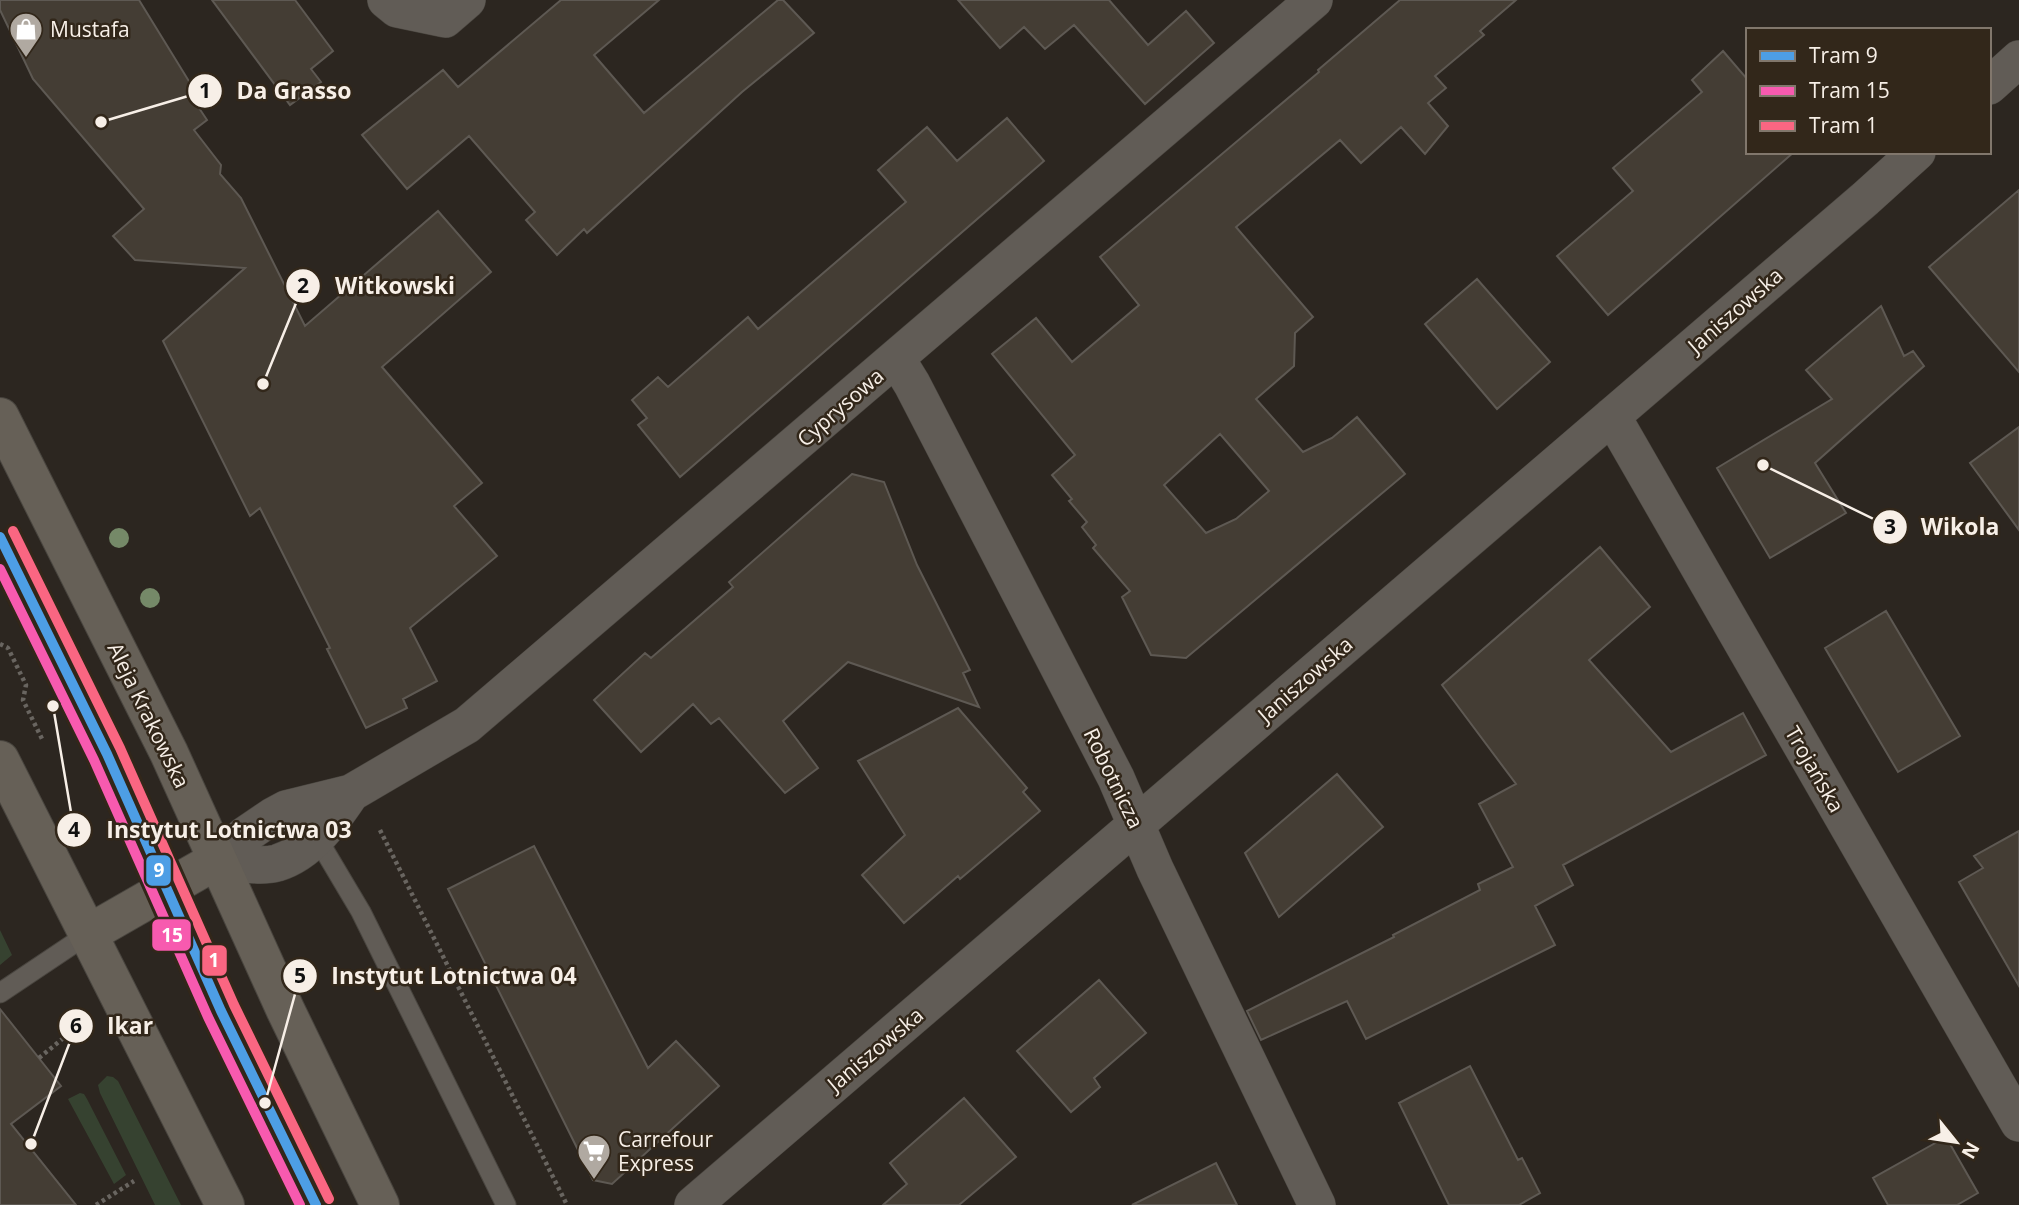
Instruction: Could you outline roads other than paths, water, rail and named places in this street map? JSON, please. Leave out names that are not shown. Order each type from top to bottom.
[{"type":"main road","name":"Aleja Krakowska","points":[[0,417],[169,753],[285,1009],[380,1205]]},
{"type":"main road","points":[[0,760],[225,1205]]},
{"type":"main road","points":[[88,933],[217,860]]},
{"type":"street","points":[[386,0],[397,9],[445,19],[467,0]]},
{"type":"street","name":"Cyprysowa","points":[[217,860],[261,823],[286,809],[351,793],[467,725],[1314,0]]},
{"type":"street","points":[[1991,84],[2019,59]]},
{"type":"street","name":"Janiszowska","points":[[693,1205],[1915,154]]},
{"type":"street","name":"Robotnicza","points":[[896,358],[912,384],[1103,754],[1137,824],[1155,869],[1317,1205]]},
{"type":"street","name":"Trojańska","points":[[1612,416],[2019,1123]]},
{"type":"street","name":"Cyprysowa","points":[[217,860],[277,863],[317,838],[351,793]]},
{"type":"lane","points":[[317,838],[361,912],[506,1205]]},
{"type":"lane","points":[[0,993],[88,933]]},
{"type":"tram line","name":"1","points":[[13,531],[120,748],[234,1005],[329,1199]]},
{"type":"tram line","name":"9","points":[[0,537],[107,754],[221,1011],[316,1205]]},
{"type":"tram line","name":"15","points":[[0,569],[94,760],[208,1017],[300,1205]]},
{"type":"place","name":"Mustafa","points":[[26,59]]},
{"type":"place","name":"Da Grasso","points":[[101,122]]},
{"type":"place","name":"Witkowski","points":[[263,384]]},
{"type":"place","name":"Wikola","points":[[1763,465]]},
{"type":"place","name":"Instytut Lotnictwa 03","points":[[53,706]]},
{"type":"place","name":"Instytut Lotnictwa 04","points":[[265,1103]]},
{"type":"place","name":"Ikar","points":[[31,1144]]},
{"type":"place","name":"Carrefour Express","points":[[594,1181]]}]
